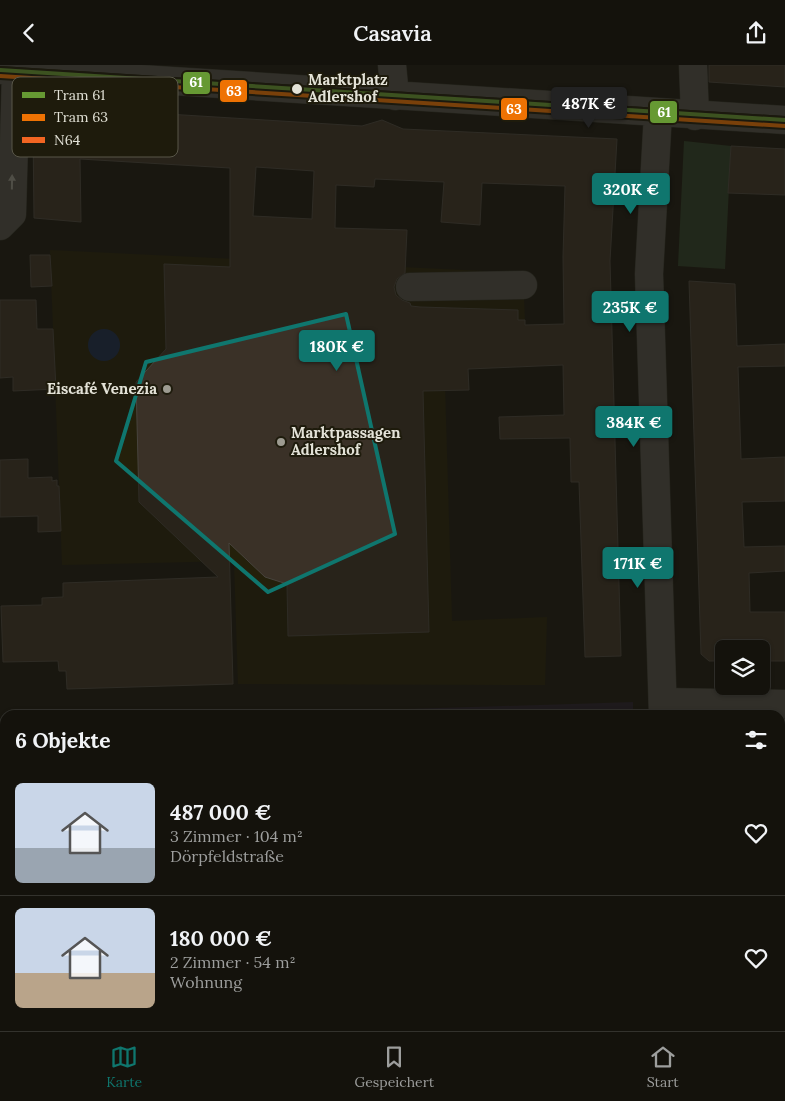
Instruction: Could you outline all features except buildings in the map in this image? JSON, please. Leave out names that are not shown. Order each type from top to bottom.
[{"type":"street","points":[[392,65],[395,96]]},
{"type":"street","points":[[693,65],[695,116]]},
{"type":"street","points":[[0,225],[12,214],[8,71],[101,77]]},
{"type":"street","points":[[178,82],[695,116],[785,120]]},
{"type":"street","points":[[658,113],[649,274],[663,708],[785,704]]},
{"type":"street","points":[[410,287],[523,285]]},
{"type":"highlighted area","points":[[346,314],[395,534],[268,592],[116,461],[146,362]]},
{"type":"shaded area","points":[[50,250],[523,273],[526,348],[444,352],[452,621],[547,617],[545,685],[238,684],[234,561],[62,565]]},
{"type":"shaded area","points":[[633,702],[633,710],[377,710]]},
{"type":"green space","points":[[684,141],[731,146],[725,269],[678,266]]},
{"type":"water","points":[[104,329],[116,333],[120,345],[116,357],[104,361],[92,357],[88,345],[92,333]]},
{"type":"tram line","name":"61","points":[[0,70],[110,77]]},
{"type":"tram line","name":"63","points":[[0,76],[16,77]]},
{"type":"tram line","name":"61","points":[[178,81],[785,120]]},
{"type":"tram line","name":"63","points":[[178,87],[785,126]]},
{"type":"transit line","name":"N64","points":[[0,70],[110,77]]},
{"type":"transit line","name":"N64","points":[[178,81],[785,120]]},
{"type":"place","name":"Marktplatz Adlershof","points":[[297,89]]},
{"type":"place","name":"Eiscafé Venezia","points":[[167,389]]},
{"type":"place","name":"Marktpassagen Adlershof","points":[[281,442]]}]
